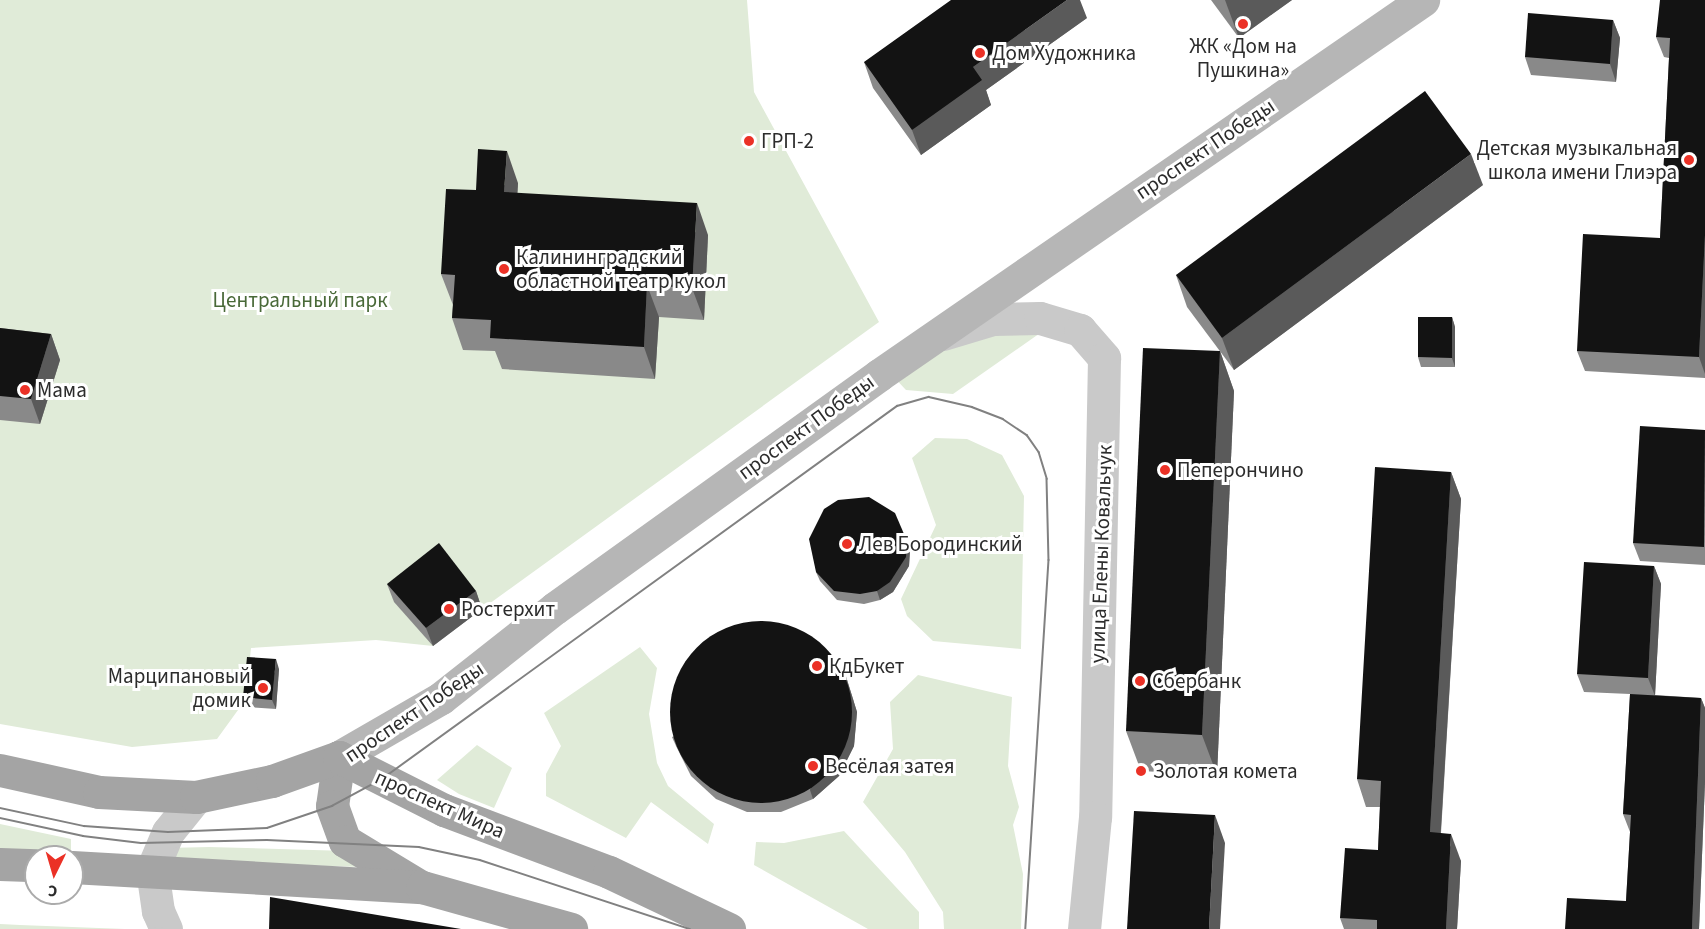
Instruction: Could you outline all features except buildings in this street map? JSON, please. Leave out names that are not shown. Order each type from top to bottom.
[{"type":"main road","name":"проспект Победы","points":[[422,887],[345,842],[332,806],[339,757],[441,698],[555,608],[942,334],[1423,0]]},
{"type":"main road","points":[[0,770],[99,792],[196,797],[272,781],[339,757]]},
{"type":"main road","name":"проспект Мира","points":[[339,757],[444,810],[609,872],[729,929]]},
{"type":"main road","points":[[0,864],[24,865]]},
{"type":"main road","points":[[84,867],[422,887],[570,929]]},
{"type":"street","name":"улица Елены Ковальчук","points":[[942,334],[993,318],[1040,318],[1080,330],[1104,358],[1095,817],[1084,929]]},
{"type":"street","points":[[166,929],[158,911],[152,870],[168,832],[196,797]]},
{"type":"green space","name":"Центральный парк","points":[[0,0],[747,0],[754,92],[879,322],[482,609],[445,562],[433,646],[376,640],[251,648],[246,699],[217,739],[132,747],[0,724]]},
{"type":"green space","points":[[1043,331],[953,394],[906,390],[892,375],[954,338]]},
{"type":"green space","points":[[935,438],[967,439],[1002,455],[1024,496],[1021,649],[933,641],[907,616],[901,599],[936,525],[912,458]]},
{"type":"green space","points":[[640,647],[657,668],[649,714],[657,763],[668,786],[714,824],[708,844],[651,802],[626,838],[546,796],[546,774],[561,746],[544,713]]},
{"type":"green space","points":[[918,675],[1012,697],[1008,766],[1019,807],[1013,825],[1023,874],[1021,929],[944,929],[943,912],[905,852],[863,802],[893,749],[890,702]]},
{"type":"green space","points":[[477,745],[512,768],[494,808],[459,794],[437,780]]},
{"type":"green space","points":[[0,824],[71,839],[71,845],[24,845],[24,853],[0,852]]},
{"type":"green space","points":[[844,831],[919,912],[919,929],[868,929],[754,865],[756,842],[784,843]]},
{"type":"green space","points":[[167,848],[347,851],[361,867],[166,861]]},
{"type":"green space","points":[[0,924],[20,925],[125,929],[0,929]]},
{"type":"tram line","points":[[0,808],[84,826],[168,832],[267,828],[332,806],[382,779],[897,406],[929,397],[972,407],[1003,419],[1027,435],[1039,452],[1047,479],[1049,560],[1026,929]]},
{"type":"tram line","points":[[0,818],[83,836],[141,843],[267,840],[419,847],[480,860],[690,929]]},
{"type":"place","name":"ЖК «Дом на Пушкина»","points":[[1243,24]]},
{"type":"place","name":"Дом Художника","points":[[980,53]]},
{"type":"place","name":"ГРП-2","points":[[749,141]]},
{"type":"place","name":"Детская музыкальная школа имени Глиэра","points":[[1689,160]]},
{"type":"place","name":"Калининградский областной театр кукол","points":[[504,269]]},
{"type":"place","name":"Мама","points":[[25,390]]},
{"type":"place","name":"Пеперончино","points":[[1165,470]]},
{"type":"place","name":"Лев Бородинский","points":[[847,544]]},
{"type":"place","name":"Ростерхит","points":[[449,609]]},
{"type":"place","name":"КдБукет","points":[[817,666]]},
{"type":"place","name":"Сбербанк","points":[[1140,681]]},
{"type":"place","name":"Марципановый домик","points":[[263,688]]},
{"type":"place","name":"Весёлая затея","points":[[813,766]]},
{"type":"place","name":"Золотая комета","points":[[1141,771]]}]
